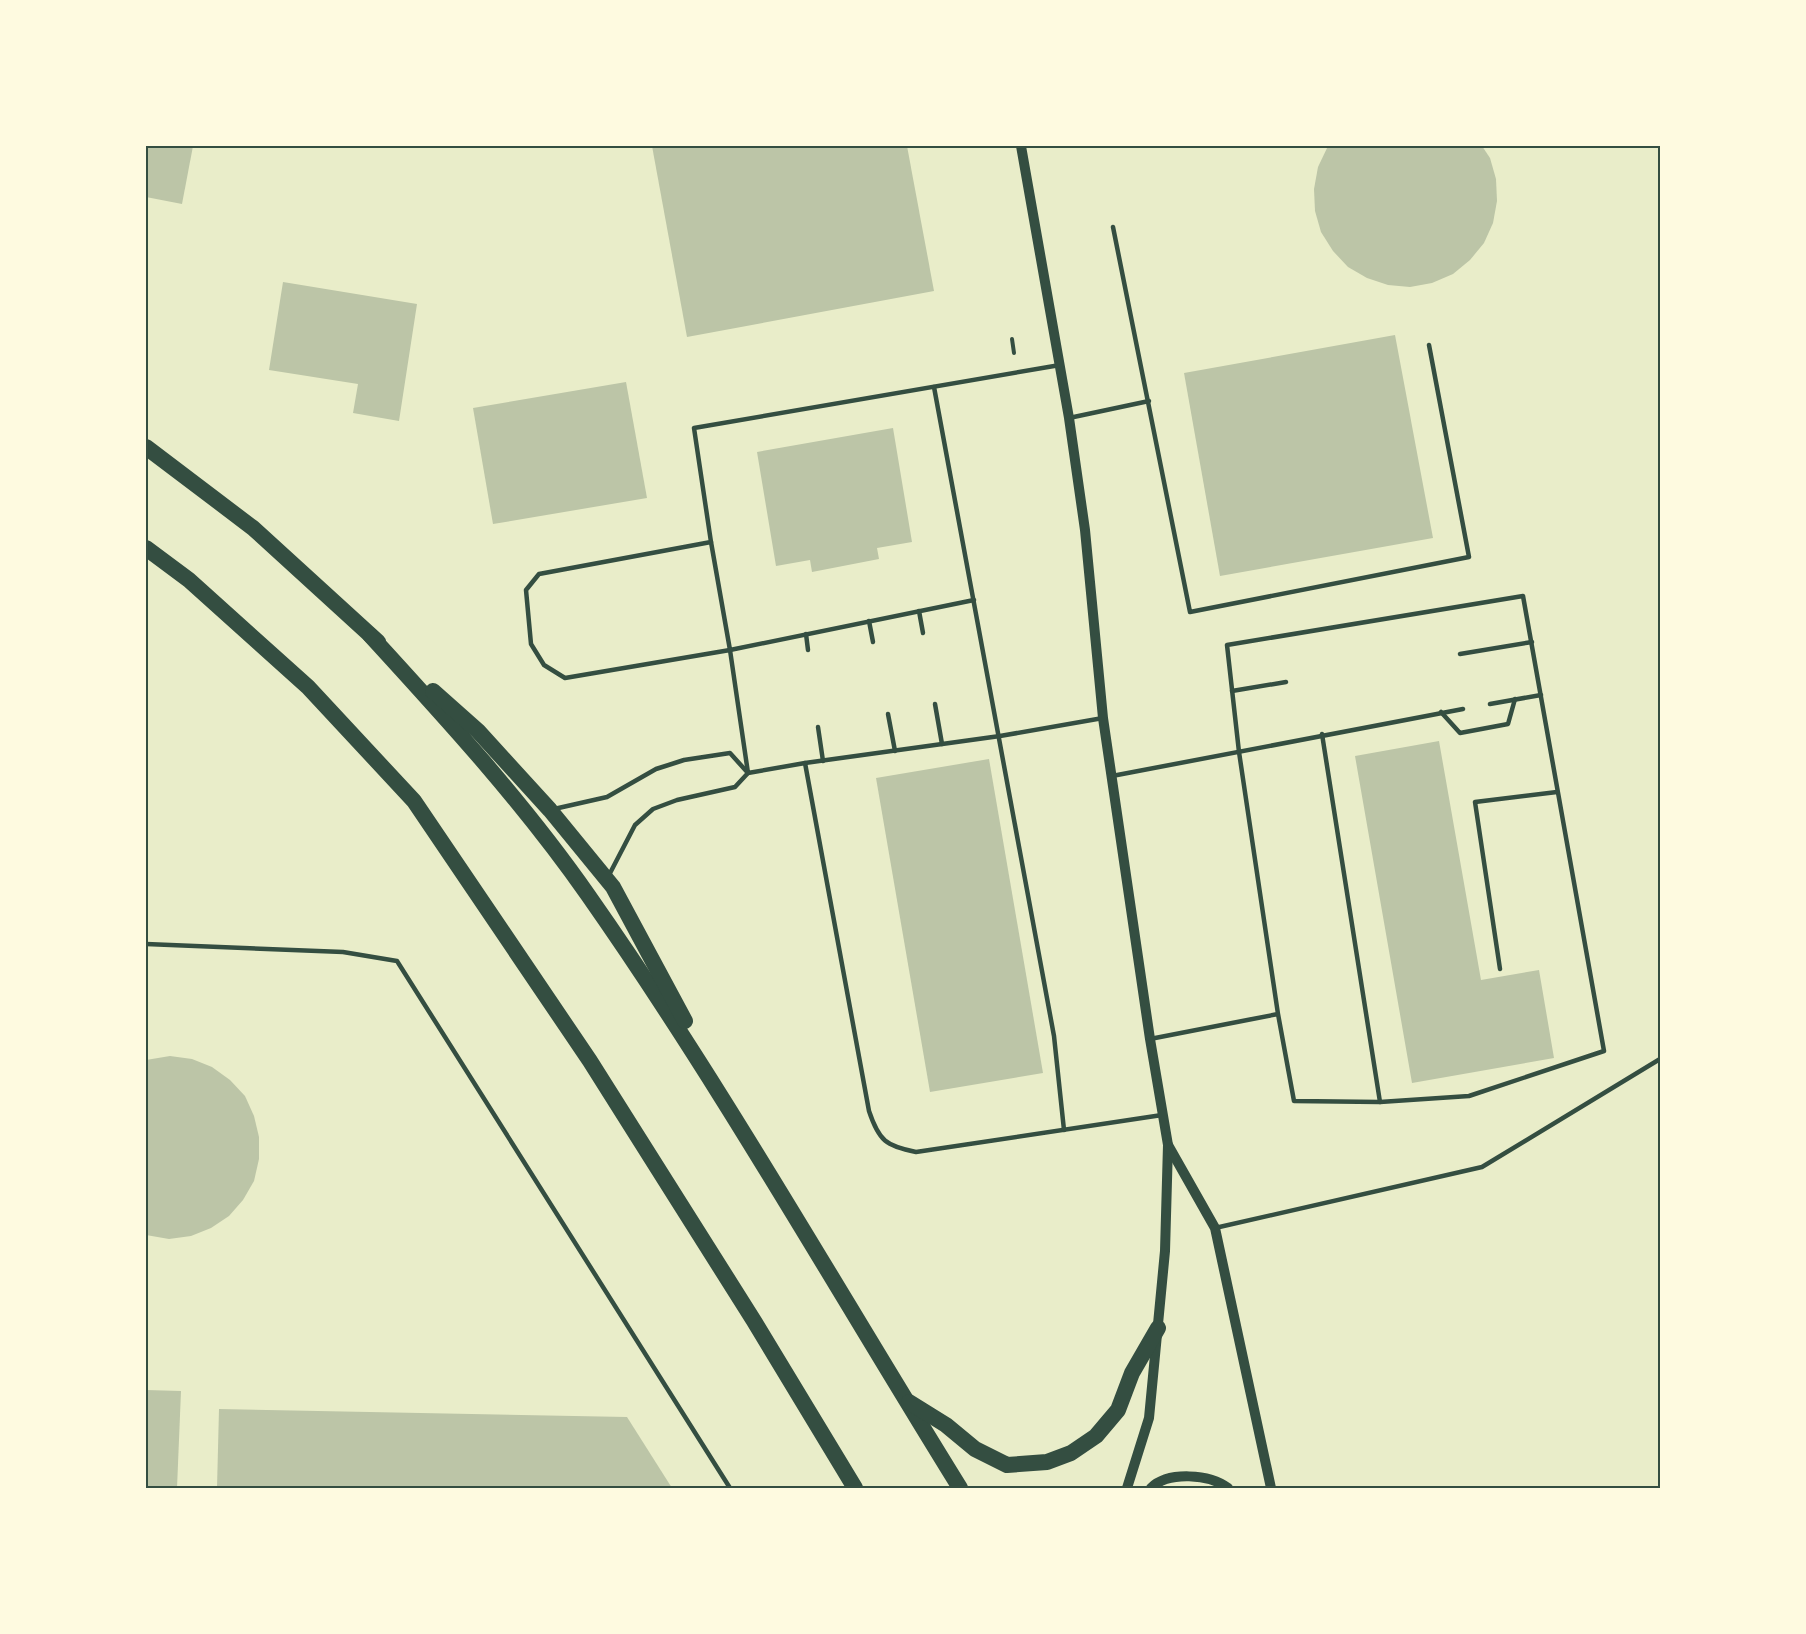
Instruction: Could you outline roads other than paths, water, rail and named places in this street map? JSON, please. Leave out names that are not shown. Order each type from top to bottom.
[{"type":"highway","points":[[146,447],[253,528],[478,731],[550,810],[607,879],[756,1154]]},
{"type":"highway","points":[[146,548],[189,580],[308,687],[414,801],[590,1061],[754,1321],[855,1488]]},
{"type":"highway","points":[[370,634],[478,754],[586,893],[679,1029],[960,1488]]},
{"type":"highway","points":[[904,1398],[946,1425],[975,1449],[1007,1465],[1047,1462],[1071,1453],[1096,1436],[1118,1410],[1132,1373],[1158,1328]]},
{"type":"street","points":[[1021,146],[1069,418],[1085,530],[1103,718],[1150,1039],[1168,1145],[1165,1251],[1149,1418],[1127,1488]]},
{"type":"street","points":[[1168,1145],[1215,1228],[1270,1488]]},
{"type":"street","points":[[1151,1488],[1156,1483],[1191,1476],[1222,1484],[1228,1488]]},
{"type":"lane","points":[[1113,227],[1190,612],[1469,556],[1429,345]]},
{"type":"lane","points":[[748,773],[694,428],[1060,365]]},
{"type":"lane","points":[[934,387],[1054,1036],[1064,1130]]},
{"type":"lane","points":[[1069,418],[1149,400]]},
{"type":"lane","points":[[711,542],[539,574],[526,590],[531,644],[544,665],[565,678],[730,650],[974,600]]},
{"type":"lane","points":[[1523,596],[1532,642],[1604,1051],[1469,1096],[1380,1102],[1294,1101],[1278,1014],[1239,752],[1227,645],[1523,596]]},
{"type":"lane","points":[[919,611],[923,633]]},
{"type":"lane","points":[[869,621],[873,642]]},
{"type":"lane","points":[[806,634],[808,650]]},
{"type":"lane","points":[[1460,654],[1532,642]]},
{"type":"lane","points":[[1232,691],[1286,682]]},
{"type":"lane","points":[[1490,704],[1541,695]]},
{"type":"lane","points":[[1442,712],[1460,732],[1470,731],[1508,724],[1515,699]]},
{"type":"lane","points":[[935,704],[942,744]]},
{"type":"lane","points":[[1112,776],[1322,734],[1463,709]]},
{"type":"lane","points":[[888,714],[895,751]]},
{"type":"lane","points":[[607,879],[635,825],[653,809],[677,800],[735,787],[748,773],[1000,736],[1103,718]]},
{"type":"lane","points":[[818,727],[823,761]]},
{"type":"lane","points":[[1322,734],[1380,1102]]},
{"type":"lane","points":[[550,810],[607,797],[656,770],[684,760],[730,753],[748,773]]},
{"type":"lane","points":[[805,764],[869,1111],[876,1132],[891,1147],[916,1152],[1162,1115]]},
{"type":"lane","points":[[1500,969],[1475,802],[1557,792]]},
{"type":"lane","points":[[146,944],[344,952],[397,961],[730,1488]]},
{"type":"lane","points":[[1150,1039],[1278,1014]]},
{"type":"lane","points":[[1215,1228],[1482,1167],[1660,1059]]}]
